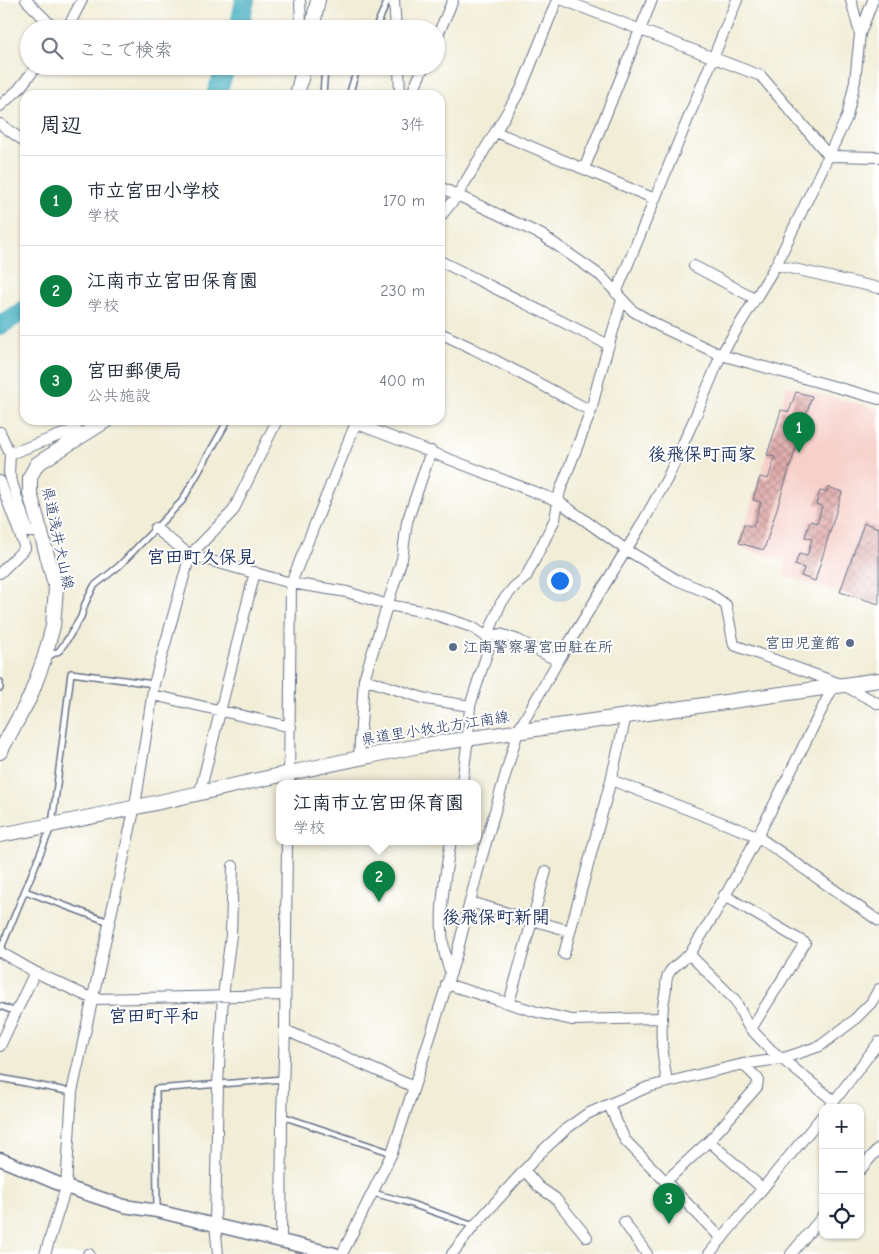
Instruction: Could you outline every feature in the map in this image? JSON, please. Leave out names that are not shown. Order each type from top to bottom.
[{"type":"main road","points":[[314,20],[317,7]]},
{"type":"main road","points":[[298,90],[302,75]]},
{"type":"main road","name":"県道浅井犬山線","points":[[0,752],[30,697],[44,659],[53,626],[56,588],[30,493],[30,477],[37,464],[99,425]]},
{"type":"main road","name":"県道里小牧北方江南線","points":[[276,780],[359,757],[468,738],[879,680]]},
{"type":"main road","name":"県道里小牧北方江南線","points":[[0,835],[200,792],[276,780]]},
{"type":"street","points":[[26,0],[46,20]]},
{"type":"street","points":[[72,20],[82,0]]},
{"type":"street","points":[[300,0],[300,20]]},
{"type":"street","points":[[394,0],[395,20]]},
{"type":"street","points":[[444,20],[453,0]]},
{"type":"street","points":[[445,211],[457,196],[521,89],[558,0]]},
{"type":"street","points":[[563,0],[761,76],[829,156],[879,157]]},
{"type":"street","points":[[584,169],[652,0]]},
{"type":"street","points":[[462,780],[470,706],[489,647],[487,637],[502,603],[529,572],[554,519],[560,491],[591,411],[619,297],[655,199],[737,0]]},
{"type":"street","points":[[852,0],[860,34]]},
{"type":"street","points":[[342,1254],[392,1152],[414,1087],[450,973],[518,731],[667,479],[721,355],[776,265],[829,156],[847,117],[855,81],[860,34],[873,0]]},
{"type":"street","points":[[0,106],[18,90],[30,75]]},
{"type":"street","points":[[399,75],[400,90]]},
{"type":"street","points":[[413,90],[420,75]]},
{"type":"street","points":[[0,124],[20,138]]},
{"type":"street","points":[[496,132],[655,199]]},
{"type":"street","points":[[445,190],[542,235],[601,276],[632,311],[652,322],[721,355],[879,399]]},
{"type":"street","points":[[445,264],[608,345]]},
{"type":"street","points":[[776,265],[879,288]]},
{"type":"street","points":[[694,266],[756,299]]},
{"type":"street","points":[[445,335],[591,411]]},
{"type":"street","points":[[45,1254],[66,1187],[72,1092],[135,806],[154,684],[190,555],[233,511],[275,425]]},
{"type":"street","points":[[289,778],[291,583],[355,425]]},
{"type":"street","points":[[364,425],[558,501],[626,549],[677,580],[710,593],[726,604],[734,645],[879,704]]},
{"type":"street","points":[[10,454],[76,429],[80,436]]},
{"type":"street","points":[[0,432],[10,454],[3,478],[25,548],[0,573]]},
{"type":"street","points":[[359,757],[364,679],[402,559],[407,522],[431,451]]},
{"type":"street","points":[[3,478],[28,532],[40,532]]},
{"type":"street","points":[[155,528],[190,555],[291,583],[348,592],[388,605],[436,615],[472,627],[487,637],[500,634],[518,640],[558,661]]},
{"type":"street","points":[[200,792],[255,572]]},
{"type":"street","points":[[364,679],[426,699],[470,706]]},
{"type":"street","points":[[667,1082],[660,1032],[668,973],[689,954],[757,836],[838,686]]},
{"type":"street","points":[[153,695],[291,728]]},
{"type":"street","points":[[564,954],[611,780],[626,716]]},
{"type":"street","points":[[611,780],[757,836],[879,921]]},
{"type":"street","points":[[280,1241],[287,845]]},
{"type":"street","points":[[450,845],[441,905],[445,960],[450,973]]},
{"type":"street","points":[[218,1254],[215,1225],[218,1084],[223,996],[231,935],[233,866]]},
{"type":"street","points":[[509,1003],[546,871]]},
{"type":"street","points":[[724,894],[805,943],[751,1029]]},
{"type":"street","points":[[470,902],[570,931]]},
{"type":"street","points":[[0,951],[35,972],[93,999],[285,995]]},
{"type":"street","points":[[689,954],[735,1000],[751,1029],[830,1104]]},
{"type":"street","points":[[0,1046],[35,972]]},
{"type":"street","points":[[446,984],[537,1012],[572,1020],[661,1018]]},
{"type":"street","points":[[452,1254],[474,1226],[524,1170],[566,1129],[588,1114],[648,1087],[743,1064],[781,1059],[820,1046],[853,1021],[871,1003],[879,989]]},
{"type":"street","points":[[285,1030],[414,1087]]},
{"type":"street","points":[[832,1104],[879,1044]]},
{"type":"street","points":[[665,1182],[709,1141],[757,1087],[758,1078],[743,1064]]},
{"type":"street","points":[[609,1105],[625,1140],[722,1240]]},
{"type":"street","points":[[709,1254],[819,1120]]},
{"type":"street","points":[[709,1141],[762,1188]]},
{"type":"street","points":[[864,1165],[879,1148]]},
{"type":"street","points":[[2,1162],[66,1187],[124,1206],[156,1211],[335,1254]]},
{"type":"street","points":[[524,1170],[540,1187],[555,1198],[587,1237]]},
{"type":"street","points":[[791,1254],[819,1221]]},
{"type":"street","points":[[624,1222],[647,1254]]},
{"type":"lane","points":[[378,20],[388,0]]},
{"type":"lane","points":[[317,7],[319,20]]},
{"type":"lane","points":[[323,90],[324,75]]},
{"type":"lane","points":[[351,90],[355,75]]},
{"type":"lane","points":[[44,659],[58,651],[67,640],[81,617],[94,586],[119,566],[182,501],[225,425]]},
{"type":"lane","points":[[0,951],[52,825],[71,673],[154,684]]},
{"type":"lane","points":[[0,682],[0,688]]},
{"type":"lane","points":[[25,891],[110,922]]},
{"type":"lane","points":[[0,1006],[16,1012]]},
{"type":"lane","points":[[0,1078],[72,1092]]},
{"type":"lane","points":[[156,1211],[156,1089],[284,1079]]},
{"type":"lane","points":[[282,1116],[392,1152]]},
{"type":"lane","points":[[373,1193],[403,1201],[474,1226]]},
{"type":"shaded area","points":[[787,386],[879,409],[879,605],[785,576],[785,560],[738,548]]},
{"type":"building","points":[[796,392],[812,396],[764,550],[739,543],[744,524],[753,527],[761,502],[753,500],[760,477],[768,479],[775,457],[767,455],[781,410],[789,412]]},
{"type":"building","points":[[828,487],[842,492],[815,581],[801,576],[804,568],[795,565],[799,554],[807,556],[812,539],[805,537],[810,521],[817,523],[822,506],[816,504],[820,491],[826,492]]},
{"type":"building","points":[[864,523],[879,528],[879,604],[840,592]]},
{"type":"waterway","points":[[241,20],[245,0]]},
{"type":"waterway","points":[[218,90],[223,75]]},
{"type":"waterway","points":[[0,325],[20,313]]},
{"type":"place","name":"市立宮田小学校","points":[[799,453]]},
{"type":"place","name":"宮田児童館","points":[[850,643]]},
{"type":"place","name":"江南警察署宮田駐在所","points":[[453,647]]},
{"type":"place","name":"江南市立宮田保育園","points":[[379,902]]},
{"type":"place","name":"宮田郵便局","points":[[669,1224]]},
{"type":"district","name":"後飛保町両家","points":[[702,454]]},
{"type":"district","name":"宮田町久保見","points":[[201,557]]},
{"type":"district","name":"後飛保町新開","points":[[496,917]]},
{"type":"district","name":"宮田町平和","points":[[154,1016]]}]
